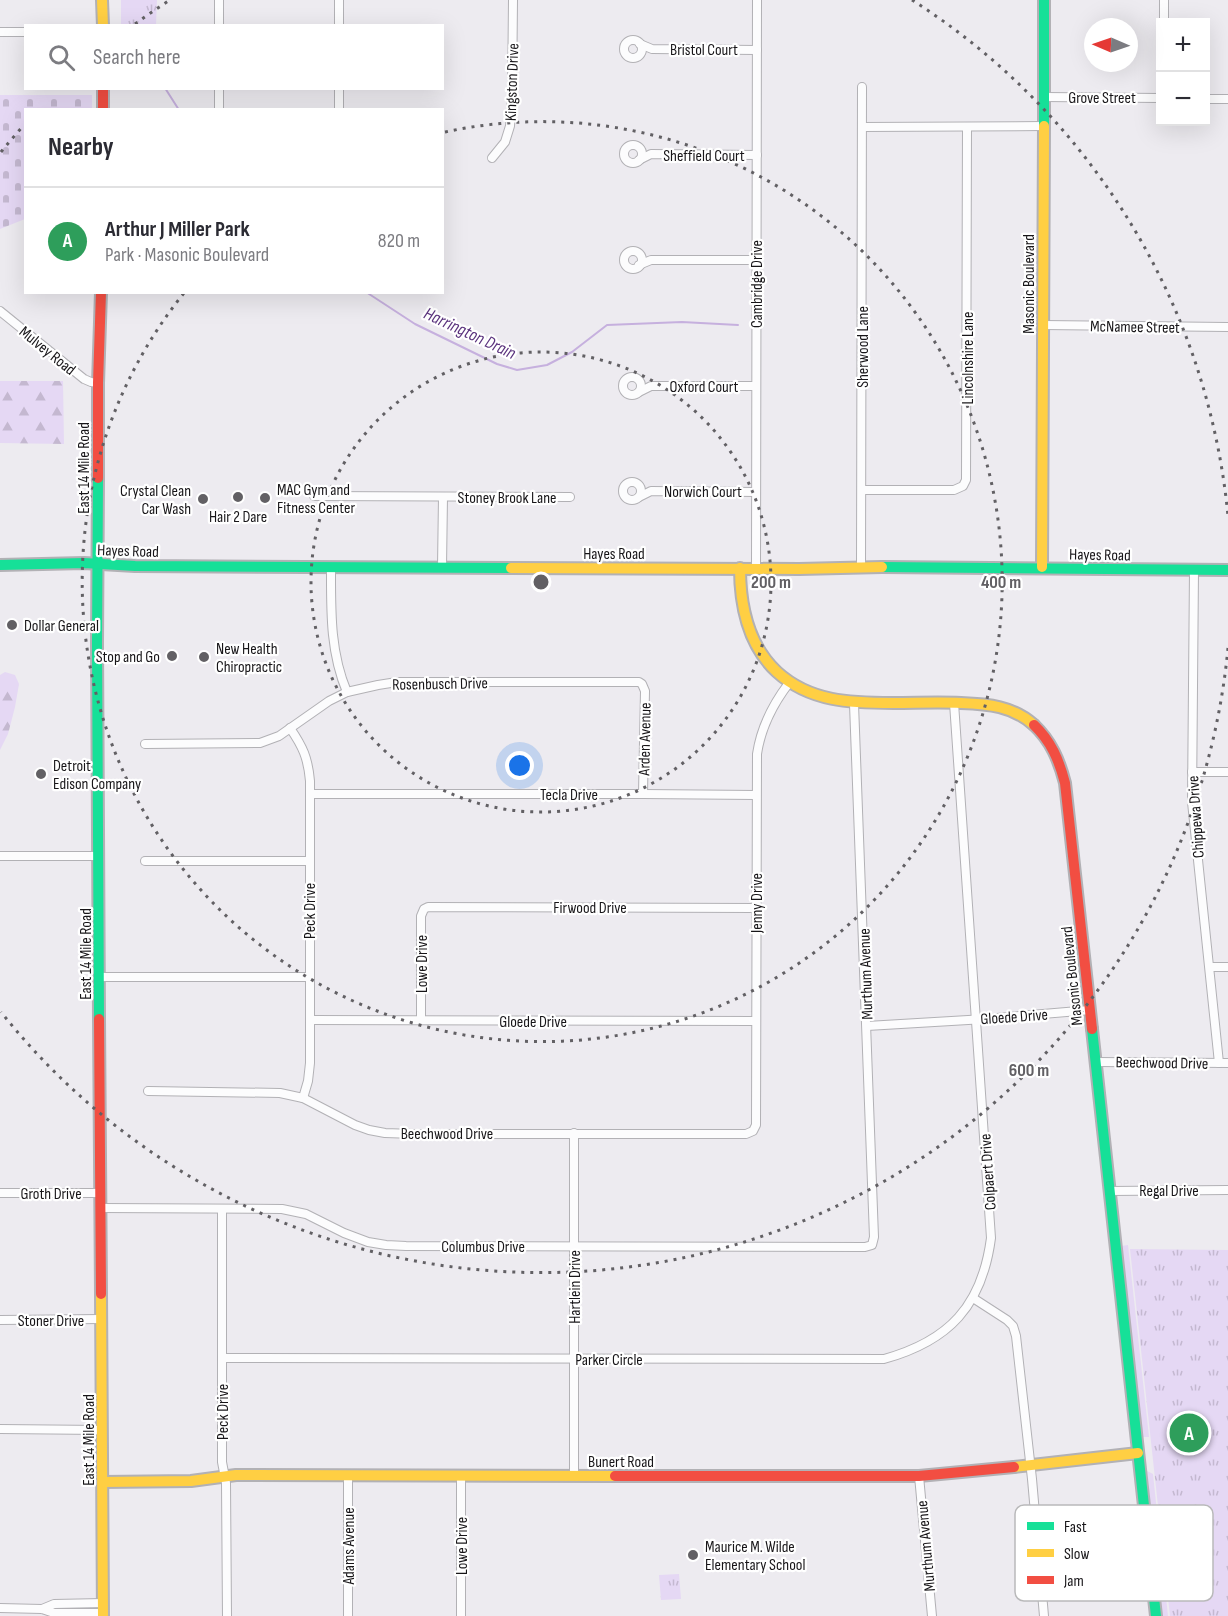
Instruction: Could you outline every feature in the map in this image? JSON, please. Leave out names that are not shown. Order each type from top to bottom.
[{"type":"street","points":[[102,0],[103,24]]},
{"type":"street","points":[[219,0],[219,24]]},
{"type":"street","points":[[339,0],[339,24]]},
{"type":"street","name":"Kingston Drive","points":[[492,158],[505,142],[510,126],[513,0]]},
{"type":"street","name":"Cambridge Drive","points":[[756,569],[757,0]]},
{"type":"street","name":"Masonic Boulevard","points":[[1042,567],[1044,0]]},
{"type":"street","points":[[1164,0],[1164,18]]},
{"type":"street","points":[[0,32],[24,32]]},
{"type":"street","points":[[630,41],[640,44],[642,50],[635,58],[625,53],[624,48],[630,41]]},
{"type":"street","name":"Bristol Court","points":[[640,44],[652,49],[757,50]]},
{"type":"street","name":"Bristol Court","points":[[640,55],[652,49]]},
{"type":"street","name":"Sherwood Lane","points":[[861,567],[862,87]]},
{"type":"street","points":[[103,90],[103,108]]},
{"type":"street","points":[[219,90],[219,108]]},
{"type":"street","points":[[339,90],[339,108]]},
{"type":"street","name":"Grove Street","points":[[1044,97],[1156,98]]},
{"type":"street","points":[[1210,99],[1228,99]]},
{"type":"street","points":[[862,127],[1044,126]]},
{"type":"street","name":"Lincolnshire Lane","points":[[862,490],[954,490],[963,486],[966,480],[967,127]]},
{"type":"street","name":"Sheffield Court","points":[[651,154],[634,163],[625,158],[624,152],[630,146],[635,146],[651,154],[757,155]]},
{"type":"street","name":"Sheffield Court","points":[[639,160],[640,150]]},
{"type":"street","points":[[651,260],[629,268],[624,258],[632,251],[651,260],[756,260]]},
{"type":"street","points":[[639,266],[640,255]]},
{"type":"street","name":"East 14 Mile Road","points":[[101,294],[98,383],[98,564],[103,1611]]},
{"type":"street","name":"Mulvey Road","points":[[0,311],[84,379],[98,383]]},
{"type":"street","name":"McNamee Street","points":[[1043,325],[1228,327]]},
{"type":"street","points":[[635,378],[641,386],[639,392],[631,395],[626,392],[623,387],[624,381],[635,378]]},
{"type":"street","name":"Oxford Court","points":[[639,381],[651,386],[756,386]]},
{"type":"street","name":"Oxford Court","points":[[639,392],[651,386]]},
{"type":"street","points":[[639,486],[629,483],[623,489],[628,499],[634,500],[639,497]]},
{"type":"street","name":"Norwich Court","points":[[639,486],[651,491],[756,492]]},
{"type":"street","name":"Norwich Court","points":[[639,486],[639,497]]},
{"type":"street","name":"Norwich Court","points":[[639,497],[651,491]]},
{"type":"street","name":"Stoney Brook Lane","points":[[314,496],[570,497]]},
{"type":"street","name":"Stoney Brook Lane","points":[[442,497],[442,567]]},
{"type":"street","name":"Hayes Road","points":[[0,565],[118,563],[135,566],[332,568],[1042,567],[1228,570]]},
{"type":"street","points":[[332,568],[332,629],[337,663],[347,692]]},
{"type":"street","name":"Masonic Boulevard","points":[[740,568],[741,601],[750,633],[760,652],[789,683],[816,696],[854,704],[994,705],[1017,712],[1033,723],[1047,738],[1058,757],[1066,786],[1144,1505]]},
{"type":"street","name":"Chippewa Drive","points":[[1194,570],[1192,772],[1195,833],[1219,1063]]},
{"type":"street","name":"Rosenbusch Drive","points":[[145,744],[260,743],[274,739],[307,715],[347,692],[397,682],[635,682],[642,684]]},
{"type":"street","name":"Jenny Drive","points":[[753,1131],[756,1125],[757,754],[762,732],[777,700],[789,683]]},
{"type":"street","name":"Arden Avenue","points":[[642,684],[645,691],[643,794]]},
{"type":"street","name":"Colpaert Drive","points":[[954,703],[991,1238],[986,1267],[973,1298]]},
{"type":"street","name":"Murthum Avenue","points":[[854,704],[867,1026],[874,1237],[872,1245]]},
{"type":"street","name":"Peck Drive","points":[[290,728],[305,753],[309,766],[310,794],[310,1063],[303,1098]]},
{"type":"street","points":[[1192,772],[1228,772]]},
{"type":"street","name":"Tecla Drive","points":[[310,794],[756,795]]},
{"type":"street","points":[[0,856],[99,856]]},
{"type":"street","points":[[146,861],[309,861]]},
{"type":"street","name":"Firwood Drive","points":[[424,909],[432,907],[756,908]]},
{"type":"street","name":"Lowe Drive","points":[[421,1020],[421,916],[424,909]]},
{"type":"street","points":[[1209,967],[1228,967]]},
{"type":"street","points":[[100,977],[309,977]]},
{"type":"street","name":"Gloede Drive","points":[[867,1026],[1090,1010]]},
{"type":"street","name":"Gloede Drive","points":[[310,1020],[756,1021]]},
{"type":"street","name":"Beechwood Drive","points":[[1096,1062],[1228,1063]]},
{"type":"street","name":"Beechwood Drive","points":[[148,1091],[280,1093],[303,1098],[355,1125],[385,1132],[414,1134],[746,1134],[753,1131]]},
{"type":"street","name":"Hartlein Drive","points":[[574,1133],[574,1476]]},
{"type":"street","name":"Regal Drive","points":[[1110,1191],[1228,1190]]},
{"type":"street","name":"Groth Drive","points":[[0,1193],[101,1193]]},
{"type":"street","name":"Columbus Drive","points":[[101,1208],[271,1208],[297,1212],[354,1237],[386,1245],[865,1247],[872,1245]]},
{"type":"street","name":"Peck Drive","points":[[222,1209],[222,1462],[226,1484],[228,1616]]},
{"type":"street","points":[[973,1298],[1001,1315],[1013,1326],[1018,1351],[1034,1505]]},
{"type":"street","name":"Parker Circle","points":[[222,1358],[884,1359],[925,1345],[940,1335],[964,1312],[973,1298]]},
{"type":"street","name":"Stoner Drive","points":[[0,1320],[102,1319]]},
{"type":"street","points":[[0,1429],[102,1430]]},
{"type":"street","name":"Bunert Road","points":[[103,1482],[191,1481],[225,1476],[919,1476],[1138,1453]]},
{"type":"street","name":"Adams Avenue","points":[[348,1476],[348,1616]]},
{"type":"street","name":"Lowe Drive","points":[[461,1476],[461,1616]]},
{"type":"street","name":"Murthum Avenue","points":[[919,1476],[932,1616]]},
{"type":"street","points":[[1043,1601],[1044,1616]]},
{"type":"street","name":"Masonic Boulevard","points":[[1154,1601],[1156,1616]]},
{"type":"street","points":[[0,1608],[42,1609],[54,1613],[103,1611]]},
{"type":"green space","points":[[121,0],[157,0],[156,24],[121,24]]},
{"type":"green space","points":[[0,95],[92,95],[92,108],[24,108],[24,219],[0,229]]},
{"type":"green space","points":[[0,381],[63,381],[64,444],[0,443]]},
{"type":"green space","points":[[5,672],[15,675],[19,684],[8,734],[0,750],[0,675]]},
{"type":"green space","points":[[1128,1245],[1149,1437],[1143,1437],[1121,1246]]},
{"type":"green space","points":[[1130,1249],[1228,1250],[1228,1616],[1170,1616],[1168,1601],[1213,1601],[1213,1505],[1158,1505]]},
{"type":"green space","points":[[1147,1471],[1153,1474],[1156,1505],[1151,1505]]},
{"type":"green space","points":[[679,1574],[681,1599],[661,1600],[659,1575]]},
{"type":"green space","points":[[1160,1601],[1166,1601],[1168,1616],[1162,1616]]},
{"type":"waterway","name":"Harrington Drain","points":[[166,90],[178,108]]},
{"type":"waterway","name":"Harrington Drain","points":[[369,294],[415,324],[497,364],[517,370],[547,365],[572,352],[607,325],[682,322],[738,325]]},
{"type":"traffic: fast","points":[[1044,0],[1044,126]]},
{"type":"traffic: fast","points":[[98,478],[99,1019]]},
{"type":"traffic: fast","points":[[0,565],[84,563],[135,566],[511,568]]},
{"type":"traffic: fast","points":[[882,567],[1228,570]]},
{"type":"traffic: fast","points":[[1092,1029],[1144,1505]]},
{"type":"traffic: fast","points":[[1154,1601],[1156,1616]]},
{"type":"traffic: slow","points":[[102,0],[103,24]]},
{"type":"traffic: slow","points":[[1042,567],[1044,126]]},
{"type":"traffic: slow","points":[[511,568],[882,567]]},
{"type":"traffic: slow","points":[[740,568],[744,611],[759,650],[777,672],[803,690],[847,701],[990,705],[1018,714],[1034,725]]},
{"type":"traffic: slow","points":[[101,1294],[103,1616]]},
{"type":"traffic: slow","points":[[1014,1467],[1138,1453]]},
{"type":"traffic: slow","points":[[103,1482],[191,1481],[236,1475],[615,1476]]},
{"type":"traffic: jam","points":[[103,90],[103,108]]},
{"type":"traffic: jam","points":[[98,478],[101,294]]},
{"type":"traffic: jam","points":[[1034,725],[1054,751],[1065,783],[1092,1029]]},
{"type":"traffic: jam","points":[[99,1019],[101,1294]]},
{"type":"traffic: jam","points":[[615,1476],[919,1476],[1014,1467]]},
{"type":"place","name":"Hair 2 Dare","points":[[238,497]]},
{"type":"place","name":"MAC Gym and Fitness Center","points":[[265,498]]},
{"type":"place","name":"Crystal Clean Car Wash","points":[[203,499]]},
{"type":"place","name":"Dollar General","points":[[12,625]]},
{"type":"place","name":"Stop and Go","points":[[172,656]]},
{"type":"place","name":"New Health Chiropractic","points":[[204,657]]},
{"type":"place","name":"Detroit Edison Company","points":[[41,774]]},
{"type":"place","name":"Arthur J Miller Park","points":[[1189,1433]]},
{"type":"place","name":"Maurice M. Wilde Elementary School","points":[[693,1555]]}]
